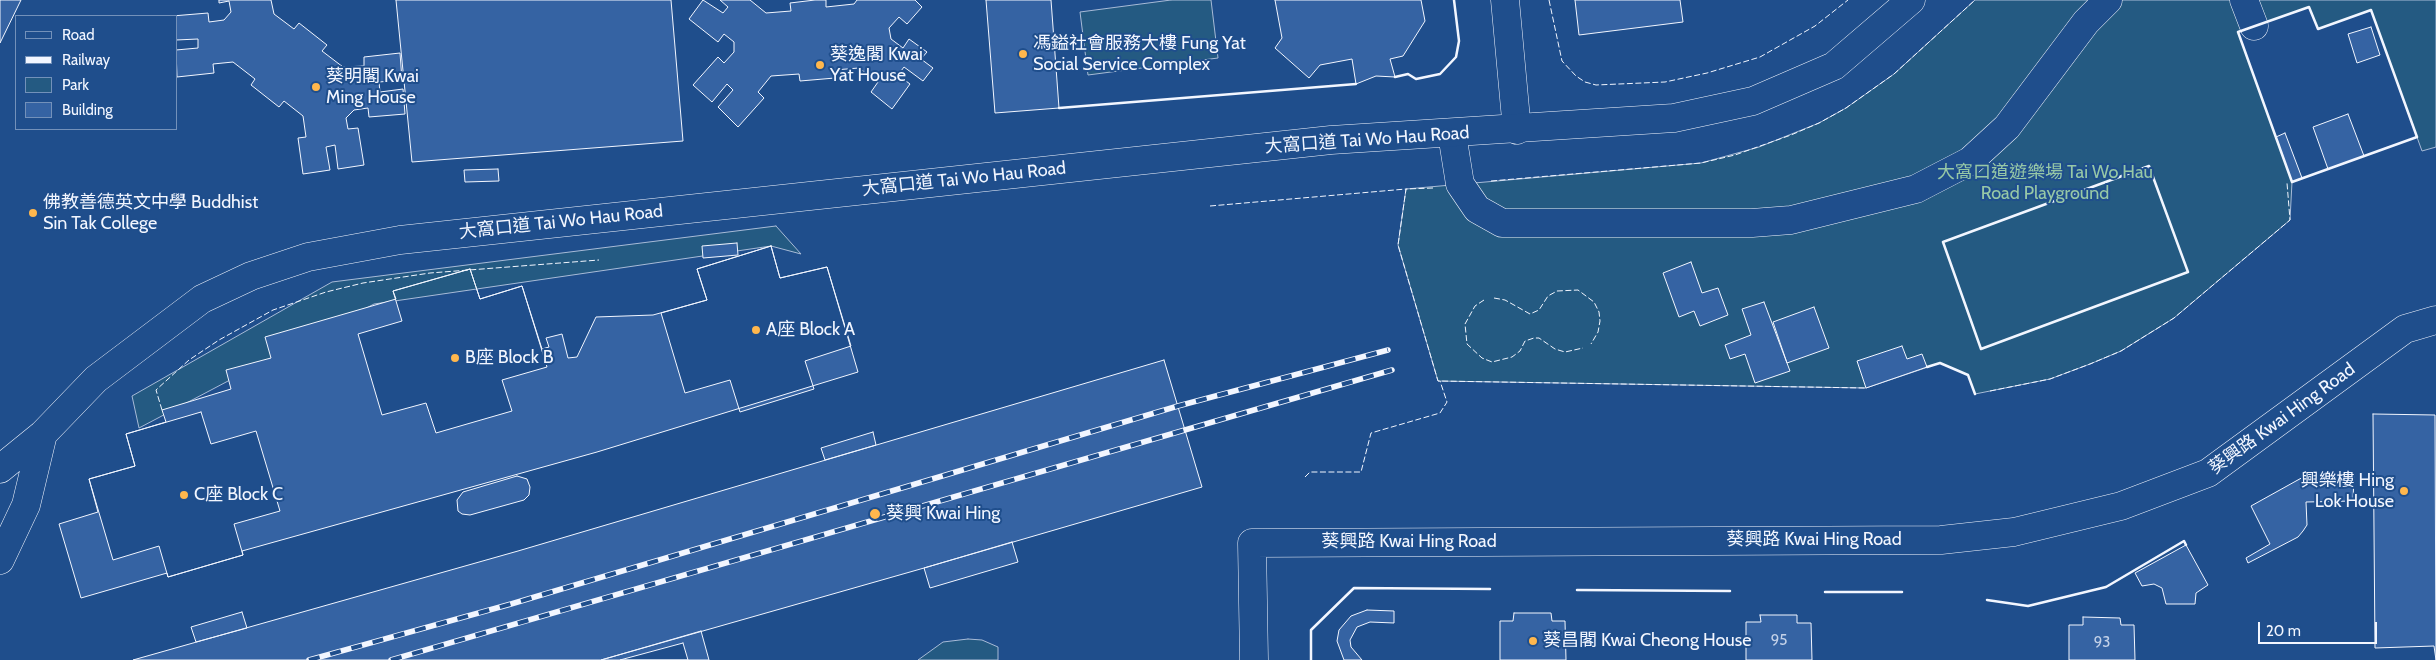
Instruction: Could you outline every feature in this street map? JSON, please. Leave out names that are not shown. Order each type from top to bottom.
[{"type":"street","points":[[1505,0],[1518,130]]},
{"type":"street","name":"大窩口道 Tai Wo Hau Road","points":[[0,469],[44,434],[96,380],[202,299],[250,276],[308,257],[400,240],[1331,140],[1518,130],[1674,118],[1753,101],[1834,66],[1911,0]]},
{"type":"street","points":[[1452,134],[1460,184],[1477,209],[1502,222],[1752,223],[1791,220],[1916,189],[1970,161],[2007,128],[2086,22],[2108,0]]},
{"type":"street","points":[[2244,0],[2254,26]]},
{"type":"street","name":"葵興路 Kwai Hing Road","points":[[1254,660],[1252,543],[1941,540],[2014,532],[2121,506],[2208,473],[2405,329],[2436,320]]},
{"type":"street","name":"大窩口道 Tai Wo Hau Road","points":[[0,560],[26,505],[44,434]]},
{"type":"green space","points":[[1171,0],[1211,0],[1218,58],[1088,75],[1080,12]]},
{"type":"green space","name":"大窩口道遊樂場 Tai Wo Hau Road Playground","points":[[1975,0],[2436,0],[2436,147],[2422,151],[2371,10],[2318,29],[2309,7],[2238,32],[2292,182],[2290,220],[2174,318],[2121,351],[2050,379],[1975,394],[1968,375],[1940,363],[1866,388],[1438,381],[1398,245],[1406,189],[1701,163],[1759,147],[1819,123],[1846,108],[1894,74]]},
{"type":"green space","points":[[776,226],[801,254],[771,246],[374,304],[139,428],[132,396],[332,282]]},
{"type":"green space","points":[[968,639],[982,640],[998,647],[998,660],[918,660],[943,642]]},
{"type":"building","points":[[0,0],[21,0],[0,43]]},
{"type":"building","name":"葵明閣 Kwai Ming House","points":[[219,0],[271,0],[274,14],[294,29],[299,23],[327,45],[322,51],[343,67],[364,66],[364,57],[400,53],[402,80],[379,82],[380,92],[403,89],[405,114],[369,117],[368,108],[354,110],[346,118],[348,129],[358,128],[364,165],[338,169],[335,145],[326,147],[330,170],[303,174],[298,138],[306,137],[303,116],[284,101],[279,107],[251,85],[255,79],[233,62],[213,64],[214,73],[178,77],[178,50],[198,48],[198,39],[178,40],[178,16],[208,13],[209,22],[224,20],[231,12],[229,1],[219,3]]},
{"type":"building","points":[[396,0],[671,0],[683,141],[412,162]]},
{"type":"building","name":"葵逸閣 Kwai Yat House","points":[[703,0],[723,13],[728,7],[720,0],[750,0],[766,13],[791,11],[790,3],[815,0],[826,0],[826,7],[854,4],[857,0],[915,0],[922,7],[907,24],[899,17],[889,28],[891,39],[903,48],[909,39],[927,52],[921,59],[933,68],[923,81],[904,67],[898,75],[910,84],[892,109],[871,92],[878,82],[859,68],[834,70],[835,78],[800,81],[799,74],[771,76],[758,92],[764,98],[738,127],[718,107],[733,90],[727,84],[712,102],[693,85],[718,57],[724,63],[734,52],[734,42],[724,34],[718,42],[689,19]]},
{"type":"building","name":"馮鎰社會服務大樓 Fung Yat Social Service Complex","points":[[986,0],[1051,0],[1059,108],[995,113]]},
{"type":"building","points":[[1275,0],[1421,0],[1425,21],[1403,56],[1390,59],[1395,77],[1376,76],[1356,84],[1352,59],[1320,65],[1309,78],[1275,48],[1282,38]]},
{"type":"building","points":[[1575,0],[1680,0],[1683,22],[1579,35]]},
{"type":"building","points":[[2371,27],[2380,55],[2357,63],[2348,34]]},
{"type":"building","points":[[2348,114],[2364,156],[2328,169],[2313,127]]},
{"type":"building","points":[[2285,133],[2302,178],[2292,182],[2276,137]]},
{"type":"building","points":[[498,169],[499,181],[465,182],[464,170]]},
{"type":"building","points":[[737,243],[738,255],[703,258],[702,246]]},
{"type":"building","points":[[771,246],[780,278],[827,267],[858,372],[597,452],[242,551],[243,555],[168,577],[167,573],[81,598],[59,524],[98,512],[89,479],[135,466],[126,434],[166,422],[162,410],[231,389],[226,370],[271,358],[265,337],[396,299],[393,291],[470,269],[480,299],[522,286],[542,349],[549,347],[546,338],[562,334],[568,358],[577,357],[596,317],[653,315],[707,300],[697,269]]},
{"type":"building","name":"A座 Block A","points":[[771,246],[780,278],[827,267],[851,346],[805,361],[814,389],[740,412],[730,380],[685,393],[661,313],[707,300],[697,269]]},
{"type":"building","points":[[1691,262],[1702,293],[1718,288],[1728,315],[1700,326],[1694,311],[1679,317],[1663,273]]},
{"type":"building","name":"B座 Block B","points":[[470,269],[480,299],[522,286],[547,367],[502,380],[512,411],[436,433],[426,403],[382,415],[358,334],[402,321],[393,291]]},
{"type":"building","points":[[1764,302],[1790,371],[1755,383],[1745,354],[1730,359],[1725,345],[1751,335],[1742,309]]},
{"type":"building","points":[[1814,307],[1829,348],[1787,363],[1773,322]]},
{"type":"building","points":[[1902,346],[1907,359],[1922,354],[1927,367],[1866,388],[1857,361]]},
{"type":"building","name":"葵興 Kwai Hing","points":[[1164,360],[1202,487],[924,568],[601,660],[133,660],[518,551]]},
{"type":"building","name":"C座 Block C","points":[[201,412],[211,444],[256,431],[280,511],[234,524],[243,555],[168,577],[159,546],[113,560],[89,479],[135,466],[126,434]]},
{"type":"building","name":"興樂樓 Hing Lok House","points":[[2373,414],[2435,415],[2436,660],[2434,646],[2375,648]]},
{"type":"building","points":[[873,432],[876,445],[825,460],[821,448]]},
{"type":"building","points":[[2354,475],[2353,501],[2306,502],[2307,525],[2298,537],[2248,563],[2246,558],[2270,544],[2251,506],[2305,476]]},
{"type":"building","points":[[517,476],[527,479],[530,487],[529,495],[524,500],[470,515],[462,514],[458,511],[457,500],[463,492]]},
{"type":"building","points":[[1012,542],[1018,562],[930,588],[924,568]]},
{"type":"building","points":[[2186,545],[2208,585],[2196,593],[2195,604],[2166,604],[2162,588],[2154,584],[2142,586],[2135,573]]},
{"type":"building","points":[[1367,610],[1394,611],[1394,623],[1370,622],[1357,627],[1350,640],[1351,647],[1362,660],[1344,660],[1337,641],[1339,630],[1351,616]]},
{"type":"building","points":[[242,612],[247,628],[196,642],[191,627]]},
{"type":"building","name":"葵昌閣 Kwai Cheong House","points":[[1514,613],[1551,613],[1552,621],[1565,621],[1566,660],[1500,660],[1500,621],[1513,621]]},
{"type":"building","points":[[1760,615],[1797,615],[1797,623],[1811,623],[1812,660],[1746,660],[1746,622],[1761,622]]},
{"type":"building","points":[[2083,617],[2120,618],[2121,625],[2134,625],[2135,660],[2069,660],[2069,625],[2083,625]]},
{"type":"building","points":[[701,631],[709,660],[601,660]]},
{"type":"building","points":[[683,643],[688,660],[620,660]]},
{"type":"railway","points":[[309,660],[511,604],[1178,406],[1388,350]]},
{"type":"railway","points":[[391,660],[1392,370]]},
{"type":"fence","points":[[1549,0],[1562,61],[1576,76],[1585,82],[1596,85],[1665,82],[1707,73],[1760,57],[1815,26],[1848,0]]},
{"type":"fence","points":[[1491,181],[1701,163],[1735,155],[1791,135],[1819,123],[1846,108],[1894,74],[1975,0]]},
{"type":"fence","points":[[1990,391],[2050,379],[2090,364],[2121,351],[2174,318],[2290,220],[2287,183]]},
{"type":"fence","points":[[1433,188],[1406,189],[1398,245],[1438,381],[1866,388]]},
{"type":"fence","points":[[1210,206],[1406,189]]},
{"type":"fence","points":[[162,410],[156,390],[189,360],[219,340],[273,310],[326,292],[363,283],[430,273],[599,260]]},
{"type":"fence","points":[[1494,298],[1505,300],[1530,314],[1539,310],[1548,296],[1557,291],[1578,290],[1594,302],[1599,312],[1598,332],[1591,344]]},
{"type":"fence","points":[[1484,300],[1475,306],[1465,324],[1467,344],[1482,358],[1492,362],[1512,357],[1520,351],[1525,341],[1534,338],[1539,338],[1555,349],[1565,352],[1583,348]]},
{"type":"fence","points":[[1305,477],[1310,472],[1361,472],[1371,433],[1440,413],[1447,402],[1440,381]]},
{"type":"wall","points":[[1395,77],[1408,74],[1416,79],[1440,74],[1456,57],[1459,41],[1454,0]]},
{"type":"wall","points":[[2309,7],[2318,29],[2371,10],[2417,137],[2292,182],[2238,32],[2309,7]]},
{"type":"wall","points":[[1059,108],[1356,84]]},
{"type":"wall","points":[[2149,166],[2188,272],[1981,349],[1943,242],[2149,166]]},
{"type":"wall","points":[[1927,367],[1940,363],[1968,375],[1975,394]]},
{"type":"wall","points":[[1987,600],[2028,606],[2106,587],[2184,541],[2186,545]]},
{"type":"wall","points":[[1311,660],[1311,630],[1354,588],[1490,589]]},
{"type":"wall","points":[[1577,590],[1730,591]]},
{"type":"wall","points":[[1825,592],[1902,592]]},
{"type":"place","name":"馮鎰社會服務大樓 Fung Yat Social Service Complex","points":[[1023,54]]},
{"type":"place","name":"葵逸閣 Kwai Yat House","points":[[820,65]]},
{"type":"place","name":"葵明閣 Kwai Ming House","points":[[316,87]]},
{"type":"place","name":"佛教善德英文中學 Buddhist Sin Tak College","points":[[33,213]]},
{"type":"place","name":"A座 Block A","points":[[756,330]]},
{"type":"place","name":"B座 Block B","points":[[455,358]]},
{"type":"place","name":"興樂樓 Hing Lok House","points":[[2404,491]]},
{"type":"place","name":"C座 Block C","points":[[184,495]]},
{"type":"place","name":"葵興 Kwai Hing","points":[[875,514]]},
{"type":"place","name":"葵昌閣 Kwai Cheong House","points":[[1533,641]]}]
